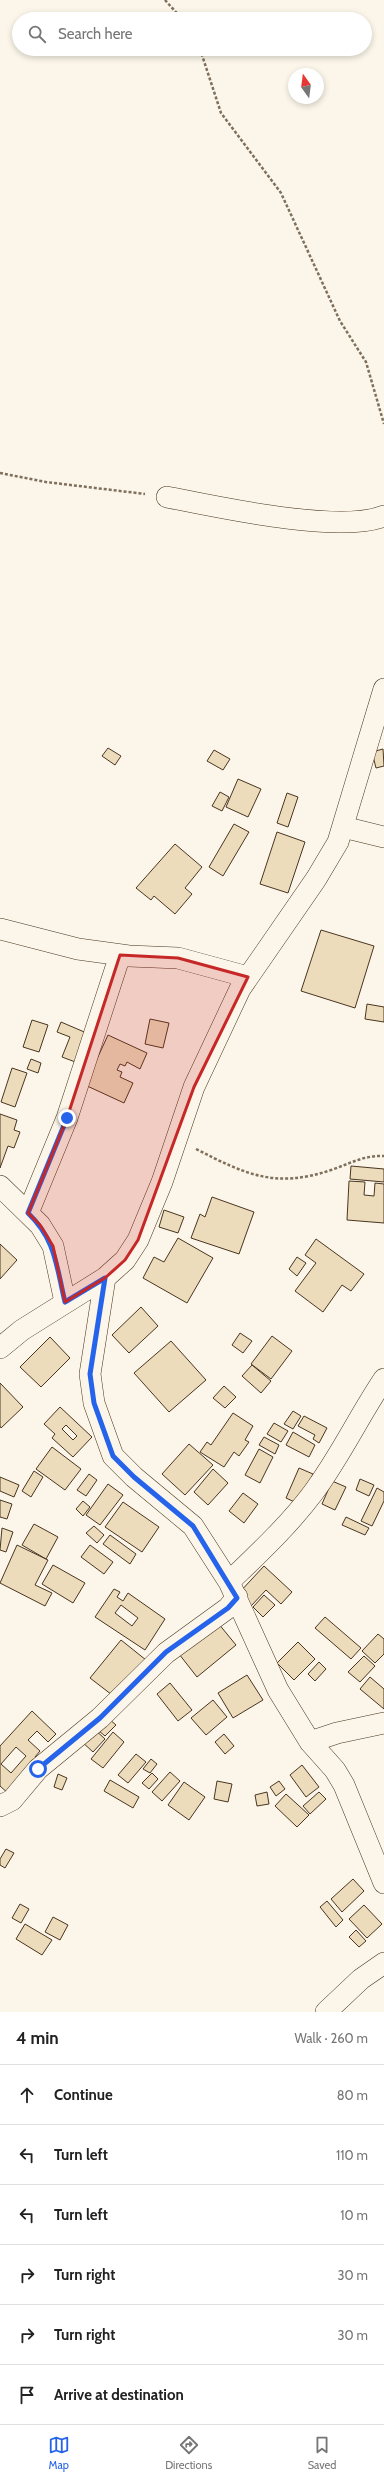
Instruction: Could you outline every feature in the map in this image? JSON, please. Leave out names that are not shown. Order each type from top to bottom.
[{"type":"street","points":[[168,497],[233,510],[337,522],[360,523],[384,516]]},
{"type":"street","points":[[0,1348],[65,1302],[105,1278],[126,1260],[138,1240],[177,1139],[194,1087],[240,989],[316,879],[338,842],[384,689]]},
{"type":"street","points":[[343,827],[384,837]]},
{"type":"street","points":[[0,929],[78,949],[120,955],[178,958],[248,977]]},
{"type":"street","points":[[28,1213],[67,1118],[120,955]]},
{"type":"street","points":[[0,1186],[40,1225],[53,1246],[65,1302]]},
{"type":"street","points":[[105,1278],[90,1374],[94,1403],[113,1456],[134,1477],[193,1526],[233,1590],[278,1690],[310,1742],[335,1770],[344,1785],[384,1883]]},
{"type":"street","points":[[0,1806],[12,1800],[38,1769],[100,1718],[166,1652],[228,1608],[233,1590],[262,1550],[313,1493],[350,1436],[366,1405],[384,1379]]},
{"type":"street","points":[[310,1742],[337,1732],[384,1723]]},
{"type":"street","points":[[326,2012],[362,1979],[384,1963]]},
{"type":"path","points":[[166,0],[176,12]]},
{"type":"path","points":[[202,56],[221,113],[281,193],[340,321],[366,362],[384,424]]},
{"type":"path","points":[[0,473],[46,482],[168,497]]},
{"type":"path","points":[[177,1139],[236,1169],[265,1178],[299,1178],[330,1170],[372,1155],[384,1156]]},
{"type":"highlighted area","points":[[120,955],[178,958],[248,977],[194,1087],[138,1240],[125,1260],[105,1278],[65,1302],[53,1246],[40,1225],[28,1213],[67,1118]]},
{"type":"building","points":[[108,748],[121,756],[115,765],[102,756]]},
{"type":"building","points":[[383,749],[384,766],[376,768],[372,752]]},
{"type":"building","points":[[214,750],[230,759],[223,770],[207,761]]},
{"type":"building","points":[[238,779],[261,789],[248,817],[226,807]]},
{"type":"building","points":[[220,792],[229,797],[222,811],[212,806]]},
{"type":"building","points":[[287,793],[298,797],[288,827],[277,823]]},
{"type":"building","points":[[234,824],[249,832],[223,876],[209,867]]},
{"type":"building","points":[[277,832],[305,842],[288,893],[260,884]]},
{"type":"building","points":[[175,844],[202,867],[185,888],[192,894],[175,914],[154,896],[151,900],[136,888]]},
{"type":"building","points":[[321,930],[374,946],[355,1008],[301,991]]},
{"type":"building","points":[[367,1004],[384,1007],[384,1022],[365,1019]]},
{"type":"building","points":[[150,1019],[169,1023],[163,1048],[145,1044]]},
{"type":"building","points":[[32,1020],[48,1025],[39,1052],[23,1047]]},
{"type":"building","points":[[61,1022],[89,1034],[78,1063],[62,1057],[70,1037],[57,1032]]},
{"type":"building","points":[[108,1035],[147,1053],[140,1069],[127,1062],[125,1066],[120,1064],[117,1070],[122,1072],[120,1077],[133,1083],[124,1103],[85,1085]]},
{"type":"building","points":[[31,1059],[41,1063],[38,1073],[27,1069]]},
{"type":"building","points":[[12,1068],[27,1073],[15,1107],[1,1102]]},
{"type":"building","points":[[0,1114],[17,1120],[14,1130],[20,1132],[14,1148],[8,1146],[0,1168]]},
{"type":"building","points":[[351,1166],[384,1169],[384,1182],[350,1179]]},
{"type":"building","points":[[349,1181],[365,1182],[364,1195],[374,1196],[375,1183],[384,1184],[384,1223],[347,1220]]},
{"type":"building","points":[[212,1197],[254,1212],[239,1254],[191,1238],[200,1214],[205,1217]]},
{"type":"building","points":[[164,1210],[184,1217],[178,1233],[159,1227]]},
{"type":"building","points":[[178,1238],[213,1258],[187,1303],[143,1278],[154,1257],[164,1262]]},
{"type":"building","points":[[316,1239],[364,1274],[351,1291],[342,1285],[323,1312],[295,1291],[316,1263],[305,1255]]},
{"type":"building","points":[[0,1244],[17,1260],[0,1279]]},
{"type":"building","points":[[297,1257],[306,1263],[297,1276],[289,1269]]},
{"type":"building","points":[[141,1307],[158,1326],[129,1353],[112,1335]]},
{"type":"building","points":[[240,1333],[252,1341],[243,1353],[232,1345]]},
{"type":"building","points":[[272,1336],[292,1351],[271,1379],[251,1364]]},
{"type":"building","points":[[50,1337],[70,1358],[41,1387],[20,1367]]},
{"type":"building","points":[[171,1341],[206,1380],[169,1412],[134,1373]]},
{"type":"building","points":[[252,1365],[271,1381],[261,1393],[242,1376]]},
{"type":"building","points":[[0,1383],[23,1407],[1,1428],[0,1426]]},
{"type":"building","points":[[224,1386],[236,1397],[225,1408],[213,1398]]},
{"type":"building","points":[[60,1407],[92,1437],[73,1457],[52,1438],[55,1434],[44,1424]],"holes":[[[66,1425],[77,1436],[73,1440],[62,1429]]]},
{"type":"building","points":[[293,1411],[301,1416],[293,1429],[284,1424]]},
{"type":"building","points":[[233,1413],[253,1426],[245,1440],[249,1442],[239,1456],[234,1452],[224,1467],[200,1452],[207,1442],[211,1445]]},
{"type":"building","points":[[304,1416],[327,1428],[319,1443],[313,1439],[315,1435],[298,1426]]},
{"type":"building","points":[[274,1423],[288,1431],[281,1442],[267,1434]]},
{"type":"building","points":[[293,1432],[315,1445],[309,1457],[286,1445]]},
{"type":"building","points":[[264,1437],[279,1445],[275,1454],[259,1445]]},
{"type":"building","points":[[189,1444],[213,1465],[185,1495],[162,1474]]},
{"type":"building","points":[[52,1447],[81,1469],[65,1490],[36,1469]]},
{"type":"building","points":[[259,1449],[273,1457],[260,1483],[245,1475]]},
{"type":"building","points":[[299,1468],[313,1474],[299,1504],[286,1498]]},
{"type":"building","points":[[213,1469],[228,1483],[208,1505],[194,1492]]},
{"type":"building","points":[[34,1471],[43,1477],[31,1497],[22,1491]]},
{"type":"building","points":[[89,1474],[97,1480],[86,1496],[77,1490]]},
{"type":"building","points":[[0,1477],[19,1485],[14,1497],[0,1491]]},
{"type":"building","points":[[360,1479],[374,1485],[369,1496],[356,1490]]},
{"type":"building","points":[[332,1481],[346,1487],[335,1510],[322,1504]]},
{"type":"building","points":[[108,1484],[123,1495],[100,1525],[86,1515]]},
{"type":"building","points":[[377,1488],[384,1492],[384,1501],[372,1526],[361,1521]]},
{"type":"building","points":[[243,1493],[258,1504],[244,1523],[229,1511]]},
{"type":"building","points":[[0,1500],[12,1504],[7,1519],[0,1517]]},
{"type":"building","points":[[83,1501],[90,1507],[83,1516],[76,1509]]},
{"type":"building","points":[[123,1502],[159,1527],[142,1552],[105,1527]]},
{"type":"building","points":[[346,1517],[369,1528],[365,1535],[342,1525]]},
{"type":"building","points":[[34,1524],[58,1537],[46,1559],[22,1545]]},
{"type":"building","points":[[94,1526],[104,1535],[97,1543],[86,1533]]},
{"type":"building","points":[[2,1528],[13,1532],[6,1552],[0,1550]]},
{"type":"building","points":[[110,1535],[136,1554],[130,1564],[103,1544]]},
{"type":"building","points":[[17,1545],[48,1560],[35,1585],[52,1593],[45,1606],[0,1583]]},
{"type":"building","points":[[90,1545],[113,1562],[104,1574],[81,1557]]},
{"type":"building","points":[[53,1565],[85,1583],[73,1603],[42,1584]]},
{"type":"building","points":[[264,1566],[292,1592],[281,1604],[266,1590],[251,1606],[238,1594]]},
{"type":"building","points":[[114,1589],[120,1592],[117,1597],[123,1601],[128,1593],[165,1619],[145,1650],[95,1617]],"holes":[[[121,1605],[138,1618],[132,1626],[115,1613]]]},
{"type":"building","points":[[264,1595],[275,1605],[263,1617],[253,1607]]},
{"type":"building","points":[[325,1617],[361,1648],[351,1659],[315,1628]]},
{"type":"building","points":[[218,1623],[236,1645],[197,1677],[179,1654]]},
{"type":"building","points":[[378,1634],[384,1639],[384,1654],[375,1663],[362,1651]]},
{"type":"building","points":[[121,1640],[146,1660],[116,1698],[90,1678]]},
{"type":"building","points":[[298,1642],[315,1659],[294,1680],[277,1663]]},
{"type":"building","points":[[364,1656],[375,1666],[360,1682],[348,1672]]},
{"type":"building","points":[[319,1662],[326,1669],[315,1681],[308,1674]]},
{"type":"building","points":[[247,1675],[263,1700],[233,1718],[218,1693]]},
{"type":"building","points":[[370,1677],[384,1689],[384,1709],[360,1689]]},
{"type":"building","points":[[170,1683],[192,1710],[178,1721],[157,1694]]},
{"type":"building","points":[[213,1700],[227,1717],[206,1735],[191,1718]]},
{"type":"building","points":[[32,1711],[56,1734],[48,1742],[37,1731],[28,1740],[40,1751],[35,1757],[40,1761],[9,1794],[0,1786],[0,1746]],"holes":[[[16,1747],[26,1756],[11,1773],[1,1764]]]},
{"type":"building","points":[[109,1719],[116,1725],[105,1736],[99,1731]]},
{"type":"building","points":[[92,1727],[105,1739],[93,1752],[80,1740]]},
{"type":"building","points":[[113,1732],[124,1742],[103,1768],[91,1759]]},
{"type":"building","points":[[224,1734],[234,1746],[225,1754],[215,1742]]},
{"type":"building","points":[[136,1754],[146,1762],[128,1783],[118,1775]]},
{"type":"building","points":[[151,1759],[157,1764],[150,1773],[143,1769]]},
{"type":"building","points":[[302,1765],[319,1787],[306,1797],[290,1775]]},
{"type":"building","points":[[170,1772],[180,1781],[162,1801],[152,1792]]},
{"type":"building","points":[[152,1773],[158,1779],[149,1789],[142,1783]]},
{"type":"building","points":[[58,1774],[67,1778],[62,1790],[54,1787]]},
{"type":"building","points":[[110,1780],[139,1797],[133,1808],[104,1791]]},
{"type":"building","points":[[217,1781],[232,1784],[228,1802],[214,1799]]},
{"type":"building","points":[[279,1781],[285,1789],[276,1796],[270,1787]]},
{"type":"building","points":[[184,1782],[205,1797],[189,1820],[168,1805]]},
{"type":"building","points":[[267,1792],[269,1804],[257,1806],[255,1795]]},
{"type":"building","points":[[319,1792],[326,1799],[310,1814],[303,1806]]},
{"type":"building","points":[[286,1794],[309,1815],[297,1827],[275,1806]]},
{"type":"building","points":[[6,1849],[14,1853],[5,1868],[0,1865],[0,1859]]},
{"type":"building","points":[[353,1879],[364,1891],[342,1912],[331,1899]]},
{"type":"building","points":[[327,1901],[343,1920],[336,1927],[320,1907]]},
{"type":"building","points":[[20,1904],[29,1909],[21,1923],[12,1918]]},
{"type":"building","points":[[364,1905],[382,1924],[367,1938],[349,1919]]},
{"type":"building","points":[[53,1917],[68,1925],[60,1940],[45,1932]]},
{"type":"building","points":[[25,1924],[52,1940],[42,1955],[16,1939]]},
{"type":"building","points":[[356,1930],[366,1941],[359,1947],[349,1937]]},
{"type":"route","points":[[38,1769],[100,1718],[166,1652],[228,1608],[237,1598],[229,1582],[193,1526],[134,1477],[113,1456],[94,1403],[90,1374],[105,1278],[65,1302],[56,1266],[53,1246],[40,1225],[28,1213],[67,1118]]}]
